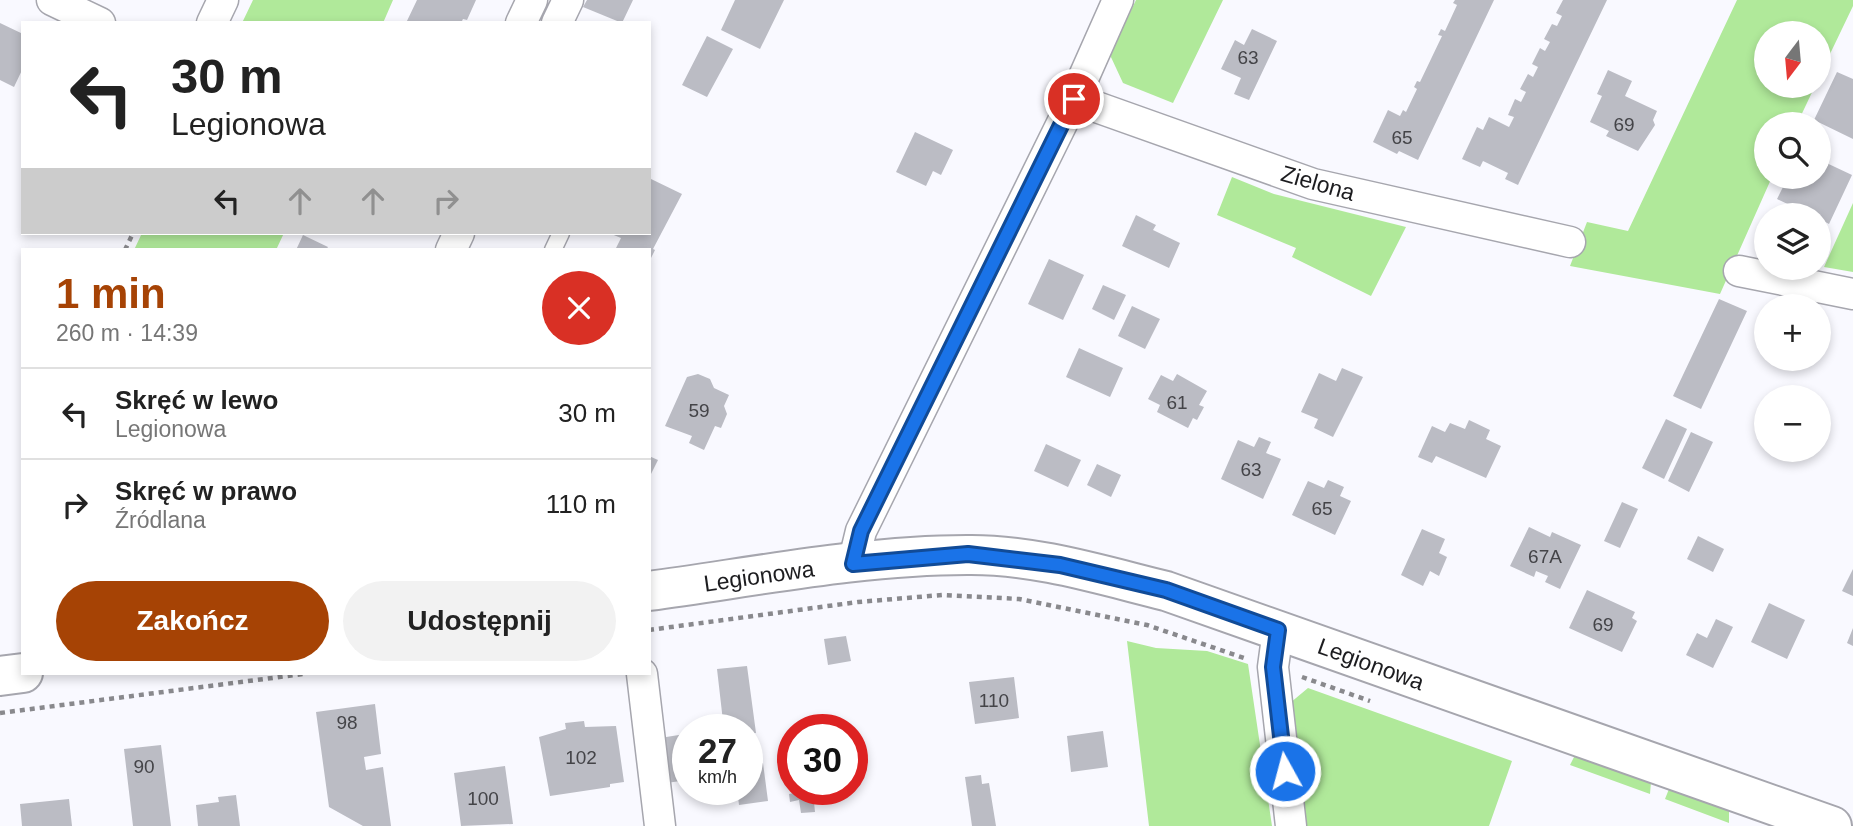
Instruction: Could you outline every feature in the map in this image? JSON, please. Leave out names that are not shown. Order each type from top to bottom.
[{"type":"main road","name":"Legionowa","points":[[651,591],[853,564],[968,554],[1060,565],[1166,590],[1832,826]]},
{"type":"main road","points":[[0,676],[21,673]]},
{"type":"street","points":[[52,0],[96,21]]},
{"type":"street","points":[[213,21],[223,0]]},
{"type":"street","points":[[522,21],[532,0]]},
{"type":"street","points":[[558,21],[568,0]]},
{"type":"street","points":[[853,564],[861,531],[1074,99],[1118,0]]},
{"type":"street","name":"Zielona","points":[[1074,99],[1313,184],[1570,242]]},
{"type":"street","points":[[1739,271],[1853,293]]},
{"type":"street","points":[[1278,630],[1273,667],[1291,826]]},
{"type":"street","points":[[642,675],[660,826]]},
{"type":"path","points":[[651,629],[870,601],[942,596],[1019,599],[1147,625],[1377,704]]},
{"type":"path","points":[[0,713],[295,675]]},
{"type":"green space","points":[[253,0],[393,0],[384,21],[243,21]]},
{"type":"green space","points":[[1136,0],[1223,0],[1173,103],[1123,83],[1110,55]]},
{"type":"green space","points":[[1737,0],[1853,0],[1853,6],[1831,52],[1831,21],[1754,21],[1754,98],[1809,98],[1803,112],[1754,112],[1754,189],[1767,189],[1760,203],[1754,203],[1754,218],[1720,294],[1570,266],[1587,222],[1628,231]]},
{"type":"green space","points":[[1232,177],[1274,194],[1406,227],[1371,296],[1292,257],[1296,248],[1217,215]]},
{"type":"green space","points":[[1853,203],[1853,272],[1831,268],[1831,252]]},
{"type":"green space","points":[[141,235],[283,235],[277,248],[135,248]]},
{"type":"green space","points":[[1127,641],[1156,648],[1207,651],[1248,664],[1272,826],[1149,826]]},
{"type":"green space","points":[[1308,688],[1512,761],[1489,826],[1305,826],[1290,703]]},
{"type":"green space","points":[[1575,755],[1651,782],[1650,794],[1570,765]]},
{"type":"green space","points":[[1669,789],[1729,809],[1729,823],[1665,799]]},
{"type":"building","points":[[417,0],[476,0],[467,20],[407,21]]},
{"type":"building","points":[[587,0],[633,0],[623,21],[583,7]]},
{"type":"building","points":[[735,0],[784,0],[760,49],[721,30]]},
{"type":"building","points":[[1455,0],[1494,0],[1418,160],[1399,151],[1397,154],[1373,142],[1388,110],[1400,116],[1403,110],[1406,112],[1417,89],[1414,87],[1417,81],[1420,82],[1442,36],[1438,35],[1441,29],[1445,31],[1457,5],[1453,3]]},
{"type":"building","points":[[1563,0],[1607,0],[1518,185],[1505,179],[1508,173],[1483,161],[1480,167],[1462,159],[1477,127],[1483,130],[1489,117],[1509,127],[1514,117],[1508,115],[1515,99],[1521,102],[1526,92],[1520,89],[1528,74],[1533,77],[1538,67],[1532,64],[1540,48],[1545,51],[1550,42],[1544,39],[1552,24],[1557,26],[1562,16],[1556,13]]},
{"type":"building","points":[[0,23],[21,33],[21,72],[14,87],[0,80]]},
{"type":"building","points":[[1252,29],[1277,41],[1249,100],[1234,94],[1241,78],[1221,69],[1235,40],[1244,45]]},
{"type":"building","points":[[707,36],[733,49],[707,97],[682,85]]},
{"type":"building","points":[[1608,70],[1632,81],[1625,96],[1657,111],[1653,120],[1655,125],[1638,151],[1606,136],[1609,131],[1590,122],[1602,96],[1597,94]]},
{"type":"building","points":[[1837,72],[1853,79],[1853,139],[1831,128],[1831,112],[1818,112],[1825,98],[1831,98],[1831,85]]},
{"type":"building","points":[[915,132],[953,150],[941,175],[933,171],[926,186],[896,172]]},
{"type":"building","points":[[1831,165],[1852,175],[1831,220],[1831,203],[1786,203],[1777,199],[1782,189],[1831,189]]},
{"type":"building","points":[[651,179],[682,194],[653,249],[655,250],[651,258],[651,248],[616,248],[621,238],[614,235],[651,235]]},
{"type":"building","points":[[1136,215],[1156,225],[1153,230],[1180,243],[1169,268],[1122,246]]},
{"type":"building","points":[[303,235],[328,247],[327,248],[297,248]]},
{"type":"building","points":[[1049,259],[1084,275],[1063,320],[1028,304]]},
{"type":"building","points":[[1103,285],[1126,295],[1114,320],[1092,309]]},
{"type":"building","points":[[1719,299],[1747,311],[1701,409],[1673,396]]},
{"type":"building","points":[[1132,306],[1160,319],[1145,349],[1118,336]]},
{"type":"building","points":[[1079,348],[1123,368],[1110,397],[1066,377]]},
{"type":"building","points":[[1342,368],[1363,377],[1333,437],[1314,428],[1318,419],[1301,412],[1319,373],[1336,381]]},
{"type":"building","points":[[698,374],[710,379],[714,388],[729,395],[724,406],[727,414],[721,428],[715,426],[704,450],[689,443],[692,436],[665,426],[687,377]]},
{"type":"building","points":[[1177,374],[1207,391],[1199,405],[1204,407],[1197,420],[1193,418],[1188,428],[1157,412],[1160,405],[1148,399],[1161,375],[1173,381]]},
{"type":"building","points":[[1666,419],[1687,429],[1664,479],[1642,468]]},
{"type":"building","points":[[1469,420],[1490,430],[1486,439],[1501,446],[1486,478],[1436,456],[1432,463],[1418,457],[1432,426],[1445,432],[1450,423],[1465,429]]},
{"type":"building","points":[[1691,432],[1713,442],[1689,492],[1668,481]]},
{"type":"building","points":[[1259,437],[1271,442],[1266,453],[1281,459],[1263,499],[1221,479],[1238,440],[1254,447]]},
{"type":"building","points":[[1046,444],[1081,460],[1068,487],[1034,471]]},
{"type":"building","points":[[651,457],[658,460],[651,474]]},
{"type":"building","points":[[1097,464],[1121,475],[1111,497],[1087,485]]},
{"type":"building","points":[[1328,480],[1344,487],[1340,496],[1351,501],[1335,535],[1292,515],[1308,481],[1324,488]]},
{"type":"building","points":[[1622,502],[1638,509],[1620,548],[1604,541]]},
{"type":"building","points":[[1529,527],[1550,537],[1552,532],[1581,545],[1560,589],[1545,582],[1548,576],[1536,571],[1534,577],[1510,566]]},
{"type":"building","points":[[1422,529],[1445,539],[1439,553],[1447,557],[1439,576],[1430,571],[1423,586],[1401,575]]},
{"type":"building","points":[[1698,536],[1724,549],[1713,572],[1687,559]]},
{"type":"building","points":[[1853,569],[1853,596],[1842,591]]},
{"type":"building","points":[[1587,590],[1635,612],[1632,618],[1637,621],[1622,652],[1569,628]]},
{"type":"building","points":[[1769,603],[1805,620],[1787,659],[1751,642]]},
{"type":"building","points":[[1716,619],[1733,627],[1713,668],[1686,655],[1697,633],[1707,638]]},
{"type":"building","points":[[1853,628],[1853,646],[1847,643]]},
{"type":"building","points":[[846,636],[851,661],[828,665],[824,639]]},
{"type":"building","points":[[747,666],[753,714],[722,714],[717,669]]},
{"type":"building","points":[[1014,677],[1019,718],[975,724],[969,682]]},
{"type":"building","points":[[375,704],[381,754],[364,757],[366,770],[383,767],[391,826],[363,826],[329,807],[316,712]]},
{"type":"building","points":[[584,721],[585,727],[616,726],[624,782],[610,784],[610,787],[550,796],[539,737],[566,729],[565,723]]},
{"type":"building","points":[[1103,731],[1108,767],[1071,772],[1067,736]]},
{"type":"building","points":[[672,736],[672,782],[666,783],[660,738]]},
{"type":"building","points":[[161,745],[171,826],[133,826],[124,749]]},
{"type":"building","points":[[763,763],[768,801],[763,802]]},
{"type":"building","points":[[505,766],[513,824],[461,826],[454,773]]},
{"type":"building","points":[[981,775],[982,784],[989,783],[996,826],[972,826],[965,777]]},
{"type":"building","points":[[236,795],[240,826],[198,826],[196,805],[219,802],[218,797]]},
{"type":"building","points":[[69,799],[72,826],[22,826],[20,804]]},
{"type":"building","points":[[800,805],[814,805],[815,812],[801,813]]},
{"type":"route","points":[[1074,99],[861,531],[853,564],[968,554],[1060,565],[1166,590],[1278,630],[1273,667],[1285,771]]}]
